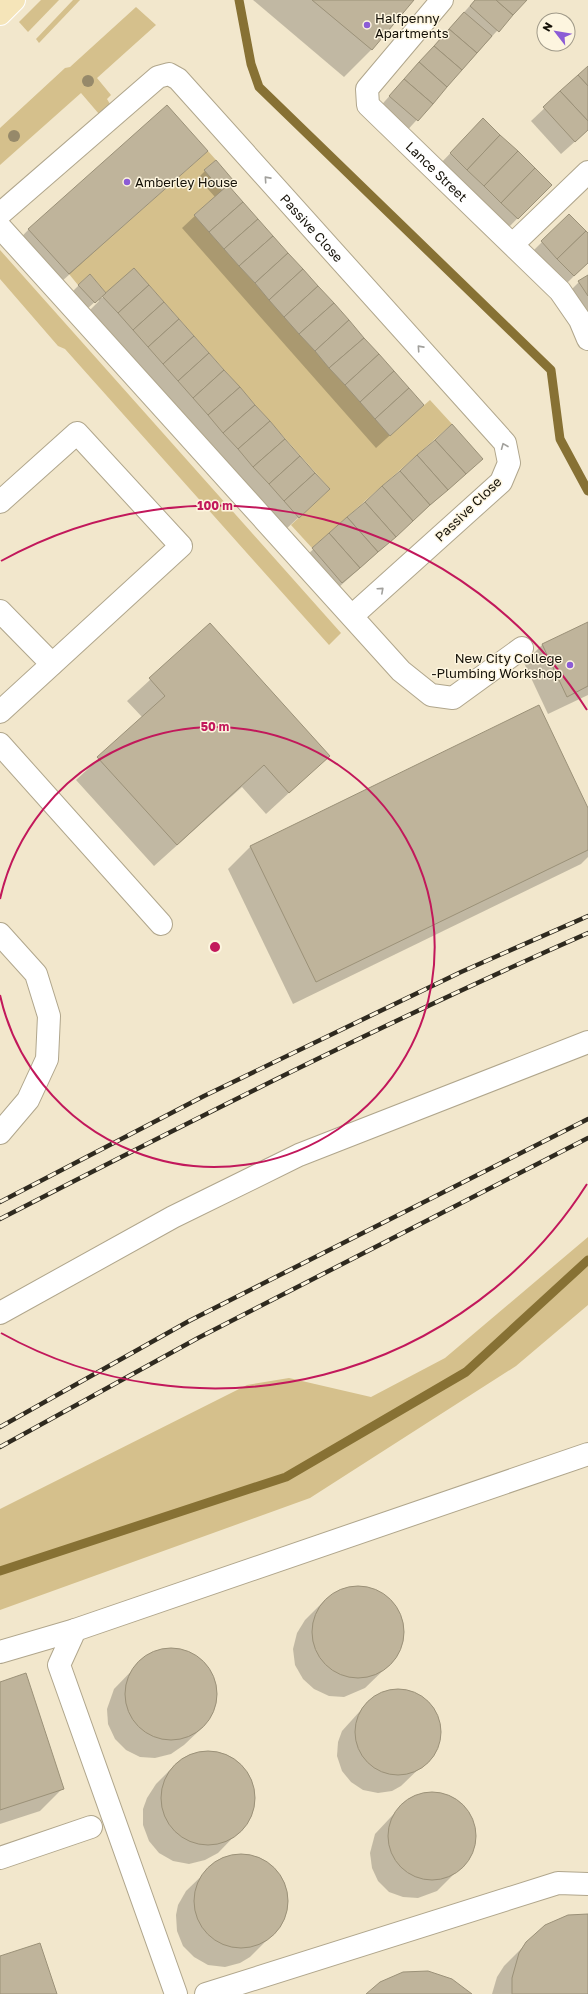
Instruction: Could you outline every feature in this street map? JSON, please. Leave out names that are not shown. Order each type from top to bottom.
[{"type":"main road","points":[[0,14],[14,0]]},
{"type":"street","name":"Lance Street","points":[[442,0],[367,90],[368,105],[560,291],[580,320],[588,339]]},
{"type":"street","name":"Passive Close","points":[[0,214],[158,77],[169,74],[178,79],[505,444],[509,463],[500,482],[352,616]]},
{"type":"street","points":[[513,244],[588,172]]},
{"type":"street","points":[[0,227],[401,671],[431,695],[453,698],[522,648]]},
{"type":"street","points":[[0,502],[77,433],[181,546],[0,712]]},
{"type":"street","points":[[0,611],[52,664]]},
{"type":"street","points":[[0,744],[161,924]]},
{"type":"street","points":[[0,934],[36,974],[49,1016],[47,1059],[28,1100],[0,1133]]},
{"type":"street","points":[[0,1313],[173,1217],[299,1155],[588,1042]]},
{"type":"street","points":[[0,1652],[75,1630],[588,1454]]},
{"type":"street","points":[[75,1630],[59,1666],[176,1994]]},
{"type":"street","points":[[0,1858],[91,1828]]},
{"type":"street","points":[[206,1994],[558,1883],[588,1884]]},
{"type":"shaded area","points":[[41,0],[59,0],[28,32],[19,22]]},
{"type":"shaded area","points":[[73,0],[80,0],[39,43],[36,39]]},
{"type":"shaded area","points":[[136,7],[156,25],[97,78],[111,95],[107,99],[110,104],[99,114],[81,93],[0,165],[0,128],[65,68],[70,67]]},
{"type":"shaded area","points":[[208,151],[216,160],[204,170],[222,191],[194,215],[390,435],[430,400],[452,424],[312,548],[291,525],[330,489],[149,285],[106,293],[90,274],[78,285],[69,274]]},
{"type":"shaded area","points":[[0,250],[341,633],[329,645],[65,349],[58,346],[0,279]]},
{"type":"shaded area","points":[[588,1237],[588,1305],[516,1366],[310,1498],[0,1610],[0,1509],[247,1385],[289,1378],[371,1397],[445,1358]]},
{"type":"building","name":"Halfpenny Apartments","points":[[312,0],[414,0],[372,50]]},
{"type":"building","points":[[475,0],[496,0],[513,15],[499,32],[470,6]]},
{"type":"building","points":[[496,0],[527,0],[513,15]]},
{"type":"building","points":[[464,12],[492,36],[477,53],[449,29]]},
{"type":"building","points":[[449,29],[477,53],[462,70],[434,46]]},
{"type":"building","points":[[434,46],[462,70],[447,87],[419,62]]},
{"type":"building","points":[[419,62],[447,87],[433,104],[404,79]]},
{"type":"building","points":[[588,66],[588,86],[578,75]]},
{"type":"building","points":[[578,75],[588,86],[588,121],[560,91]]},
{"type":"building","points":[[404,79],[433,104],[418,121],[389,96]]},
{"type":"building","points":[[560,91],[588,121],[588,130],[575,142],[543,107]]},
{"type":"building","name":"Amberley House","points":[[167,105],[208,151],[69,274],[28,229]]},
{"type":"building","points":[[483,118],[500,135],[467,170],[450,153]]},
{"type":"building","points":[[500,135],[518,151],[484,186],[467,170]]},
{"type":"building","points":[[518,151],[535,168],[501,203],[484,186]]},
{"type":"building","points":[[216,160],[233,180],[222,191],[204,170]]},
{"type":"building","points":[[535,168],[552,185],[518,219],[501,203]]},
{"type":"building","points":[[228,185],[243,202],[209,232],[194,215]]},
{"type":"building","points":[[243,202],[258,219],[224,249],[209,232]]},
{"type":"building","points":[[569,214],[586,231],[557,259],[541,241]]},
{"type":"building","points":[[258,219],[273,236],[239,266],[224,249]]},
{"type":"building","points":[[586,231],[588,233],[588,263],[574,276],[557,259]]},
{"type":"building","points":[[273,236],[288,253],[255,283],[239,266]]},
{"type":"building","points":[[288,253],[303,269],[269,300],[255,283]]},
{"type":"building","points":[[134,268],[149,285],[118,313],[102,296]]},
{"type":"building","points":[[303,269],[318,286],[284,317],[269,300]]},
{"type":"building","points":[[90,274],[106,293],[95,303],[78,285]]},
{"type":"building","points":[[588,275],[588,296],[578,281]]},
{"type":"building","points":[[149,285],[164,302],[133,330],[118,313]]},
{"type":"building","points":[[318,286],[334,303],[299,334],[284,317]]},
{"type":"building","points":[[164,302],[179,319],[148,347],[133,330]]},
{"type":"building","points":[[334,303],[349,320],[315,351],[299,334]]},
{"type":"building","points":[[179,319],[194,336],[163,364],[148,347]]},
{"type":"building","points":[[349,320],[364,338],[329,368],[315,351]]},
{"type":"building","points":[[194,336],[209,353],[178,381],[163,364]]},
{"type":"building","points":[[364,338],[379,354],[345,385],[329,368]]},
{"type":"building","points":[[209,353],[224,370],[193,398],[178,381]]},
{"type":"building","points":[[379,354],[394,371],[360,402],[345,385]]},
{"type":"building","points":[[224,370],[240,387],[208,415],[193,398]]},
{"type":"building","points":[[394,371],[409,388],[375,419],[360,402]]},
{"type":"building","points":[[240,387],[255,405],[223,433],[208,415]]},
{"type":"building","points":[[409,388],[424,405],[390,436],[375,419]]},
{"type":"building","points":[[255,405],[270,421],[238,449],[223,433]]},
{"type":"building","points":[[270,421],[285,439],[253,467],[238,449]]},
{"type":"building","points":[[452,424],[483,459],[466,474],[435,440]]},
{"type":"building","points":[[285,439],[300,456],[269,484],[253,467]]},
{"type":"building","points":[[435,440],[466,474],[448,490],[417,455]]},
{"type":"building","points":[[417,455],[448,490],[430,505],[400,471]]},
{"type":"building","points":[[300,456],[315,473],[284,501],[269,484]]},
{"type":"building","points":[[400,471],[430,505],[413,521],[382,486]]},
{"type":"building","points":[[315,473],[330,489],[299,518],[284,501]]},
{"type":"building","points":[[382,486],[413,521],[396,537],[365,502]]},
{"type":"building","points":[[365,502],[396,537],[378,552],[347,517]]},
{"type":"building","points":[[347,517],[378,552],[360,568],[329,533]]},
{"type":"building","points":[[329,533],[360,568],[342,583],[312,548]]},
{"type":"building","name":"New City College -Plumbing Workshop","points":[[588,622],[588,686],[567,697],[542,644]]},
{"type":"building","points":[[210,623],[330,756],[289,793],[264,765],[177,845],[97,757],[165,696],[149,678]]},
{"type":"building","points":[[539,705],[588,808],[588,850],[316,982],[250,846]]},
{"type":"building","points":[[358,1586],[376,1589],[391,1599],[401,1614],[404,1632],[401,1650],[391,1665],[376,1675],[358,1678],[340,1675],[325,1665],[315,1650],[312,1632],[315,1614],[325,1599],[340,1589]]},
{"type":"building","points":[[171,1648],[188,1652],[203,1662],[213,1677],[217,1694],[213,1711],[203,1726],[188,1736],[171,1740],[154,1736],[139,1726],[129,1711],[125,1694],[129,1677],[139,1662],[154,1652]]},
{"type":"building","points":[[26,1673],[64,1789],[0,1810],[0,1682]]},
{"type":"building","points":[[398,1689],[414,1693],[428,1702],[437,1716],[441,1732],[437,1748],[428,1762],[414,1771],[398,1775],[382,1771],[368,1762],[359,1748],[355,1732],[359,1716],[368,1702],[382,1693]]},
{"type":"building","points":[[208,1751],[226,1754],[241,1765],[252,1780],[255,1798],[252,1816],[241,1831],[226,1842],[208,1845],[190,1842],[175,1831],[164,1816],[161,1798],[164,1780],[175,1765],[190,1754]]},
{"type":"building","points":[[432,1792],[449,1796],[463,1805],[472,1819],[476,1836],[472,1853],[463,1867],[449,1876],[432,1880],[415,1876],[401,1867],[392,1853],[388,1836],[392,1819],[401,1805],[415,1796]]},
{"type":"building","points":[[241,1854],[259,1858],[274,1868],[284,1883],[288,1901],[284,1919],[274,1934],[259,1944],[241,1948],[223,1944],[208,1934],[198,1919],[194,1901],[198,1883],[208,1868],[223,1858]]},
{"type":"building","points":[[588,1914],[588,1994],[512,1994],[512,1978],[519,1953],[526,1942],[545,1925],[568,1915]]},
{"type":"building","points":[[40,1943],[57,1994],[0,1994],[0,1956]]},
{"type":"building","points":[[428,1971],[452,1979],[472,1994],[366,1994],[380,1982],[403,1972]]},
{"type":"waterway","points":[[239,0],[251,64],[259,87],[551,370],[560,439],[588,491]]},
{"type":"waterway","points":[[0,1571],[286,1477],[466,1372],[588,1260]]},
{"type":"railway","points":[[0,1202],[204,1096],[461,972],[588,916]]},
{"type":"railway","points":[[0,1219],[146,1144],[365,1036],[513,966],[588,933]]},
{"type":"railway","points":[[0,1427],[189,1321],[588,1119]]},
{"type":"railway","points":[[0,1447],[198,1338],[588,1138]]},
{"type":"place","name":"Halfpenny Apartments","points":[[367,25]]},
{"type":"place","name":"Amberley House","points":[[127,182]]},
{"type":"place","name":"New City College -Plumbing Workshop","points":[[570,665]]}]
